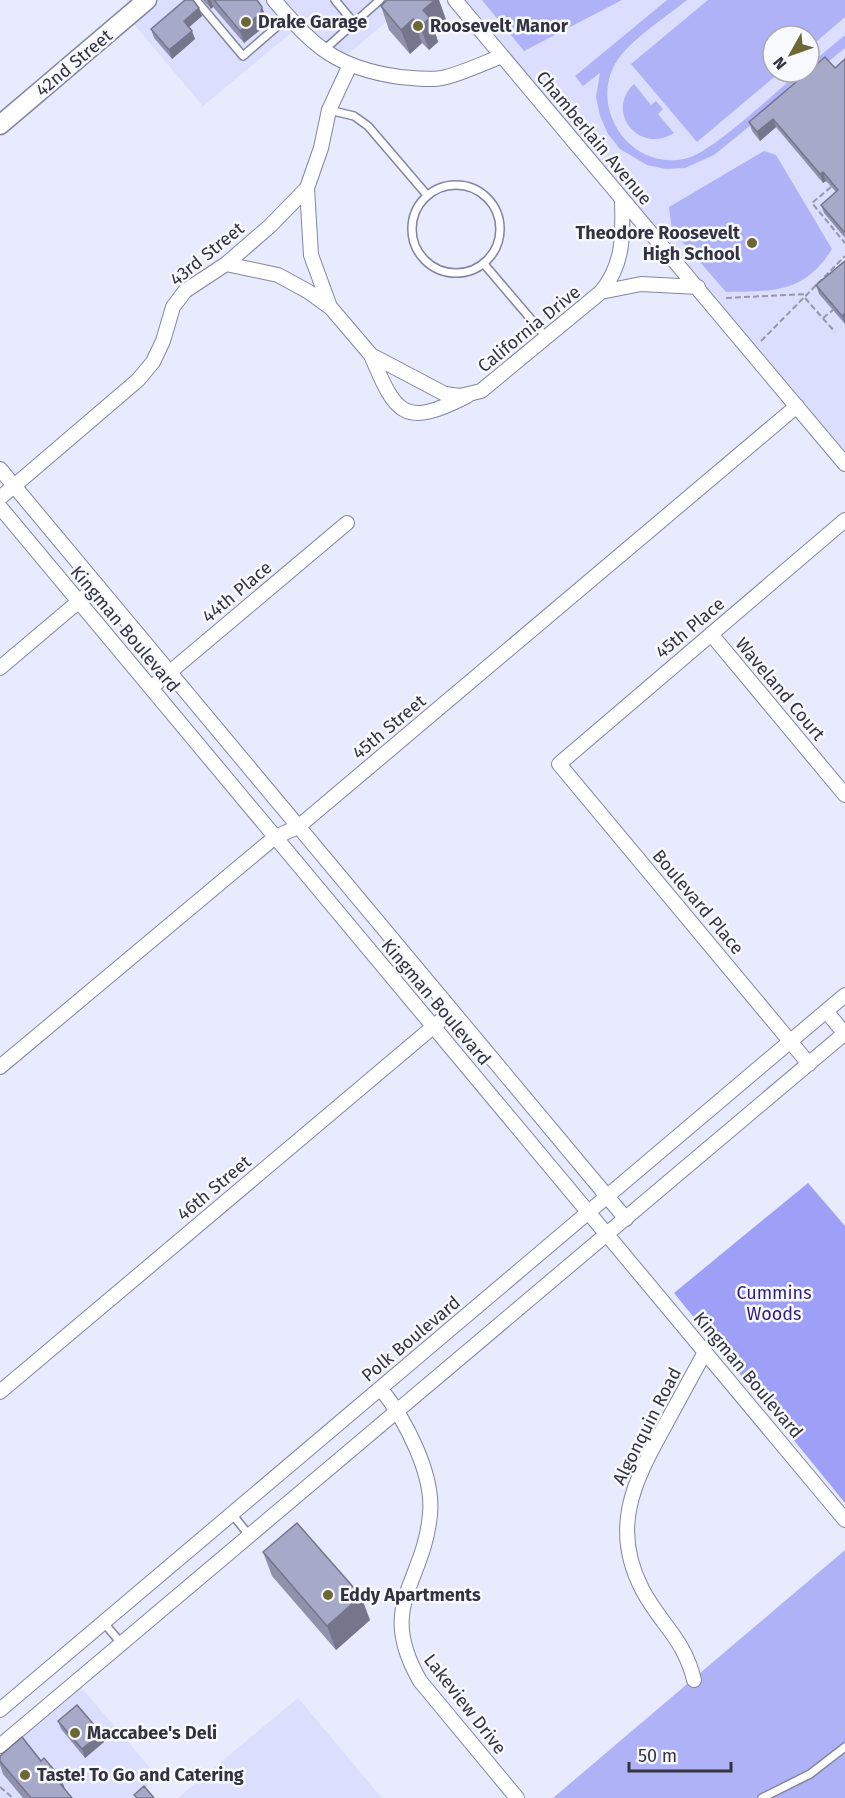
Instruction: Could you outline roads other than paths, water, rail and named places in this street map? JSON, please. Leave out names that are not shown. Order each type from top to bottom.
[{"type":"street","name":"42nd Street","points":[[0,125],[147,0]]},
{"type":"street","points":[[274,0],[309,41],[350,65],[387,75],[444,78],[502,56]]},
{"type":"street","name":"Chamberlain Avenue","points":[[455,0],[845,464]]},
{"type":"street","name":"43rd Street","points":[[0,498],[138,380],[153,362],[163,341],[173,307],[185,291],[226,264],[270,226],[307,188],[321,148],[329,110],[350,65]]},
{"type":"street","name":"California Drive","points":[[307,188],[308,236],[311,255],[331,308]]},
{"type":"street","name":"California Drive","points":[[226,264],[278,275],[309,292],[331,308],[370,356],[445,394],[471,394],[481,391],[600,292],[617,265],[622,247],[622,200]]},
{"type":"street","name":"California Drive","points":[[600,292],[641,284],[698,287]]},
{"type":"street","points":[[370,356],[391,400],[404,410],[420,414],[435,412],[471,394]]},
{"type":"street","name":"45th Street","points":[[0,1067],[275,837],[298,827],[797,406]]},
{"type":"street","name":"Kingman Boulevard","points":[[0,469],[626,1219]]},
{"type":"street","name":"Kingman Boulevard","points":[[0,507],[845,1520]]},
{"type":"street","name":"45th Place","points":[[559,764],[845,520]]},
{"type":"street","name":"44th Place","points":[[151,688],[347,523]]},
{"type":"street","points":[[0,668],[97,585]]},
{"type":"street","name":"Waveland Court","points":[[711,634],[845,795]]},
{"type":"street","name":"Boulevard Place","points":[[559,764],[809,1064]]},
{"type":"street","name":"Polk Boulevard","points":[[0,1710],[845,995]]},
{"type":"street","name":"46th Street","points":[[0,1392],[452,1011]]},
{"type":"street","points":[[0,1746],[845,1033],[826,1011]]},
{"type":"street","name":"Algonquin Road","points":[[694,1680],[680,1642],[641,1588],[630,1556],[627,1523],[634,1484],[705,1352]]},
{"type":"street","name":"Lakeview Drive","points":[[381,1389],[398,1410],[426,1477],[430,1495],[426,1534],[404,1597],[401,1622],[403,1643],[409,1663],[420,1681],[517,1798]]},
{"type":"lane","points":[[196,0],[243,56],[288,17]]},
{"type":"lane","points":[[335,0],[354,23]]},
{"type":"lane","points":[[323,50],[381,0]]},
{"type":"lane","points":[[329,110],[354,116],[368,126],[427,195]]},
{"type":"lane","points":[[458,185],[471,187],[493,204],[499,218],[501,232],[497,246],[484,264],[464,273],[444,272],[432,266],[422,257],[415,245],[412,226],[418,207],[427,195],[436,189],[458,185]]},
{"type":"lane","points":[[484,264],[547,338]]},
{"type":"lane","points":[[232,1514],[249,1535]]},
{"type":"lane","points":[[104,1623],[121,1643]]},
{"type":"lane","points":[[762,1798],[810,1774],[845,1747]]},
{"type":"place","name":"Drake Garage","points":[[246,22]]},
{"type":"place","name":"Roosevelt Manor","points":[[418,26]]},
{"type":"place","name":"Theodore Roosevelt High School","points":[[752,243]]},
{"type":"place","name":"Eddy Apartments","points":[[328,1595]]},
{"type":"place","name":"Maccabee's Deli","points":[[75,1733]]},
{"type":"place","name":"Taste! To Go and Catering","points":[[25,1775]]},
{"type":"park label","name":"Cummins Woods","points":[[774,1303]]}]
